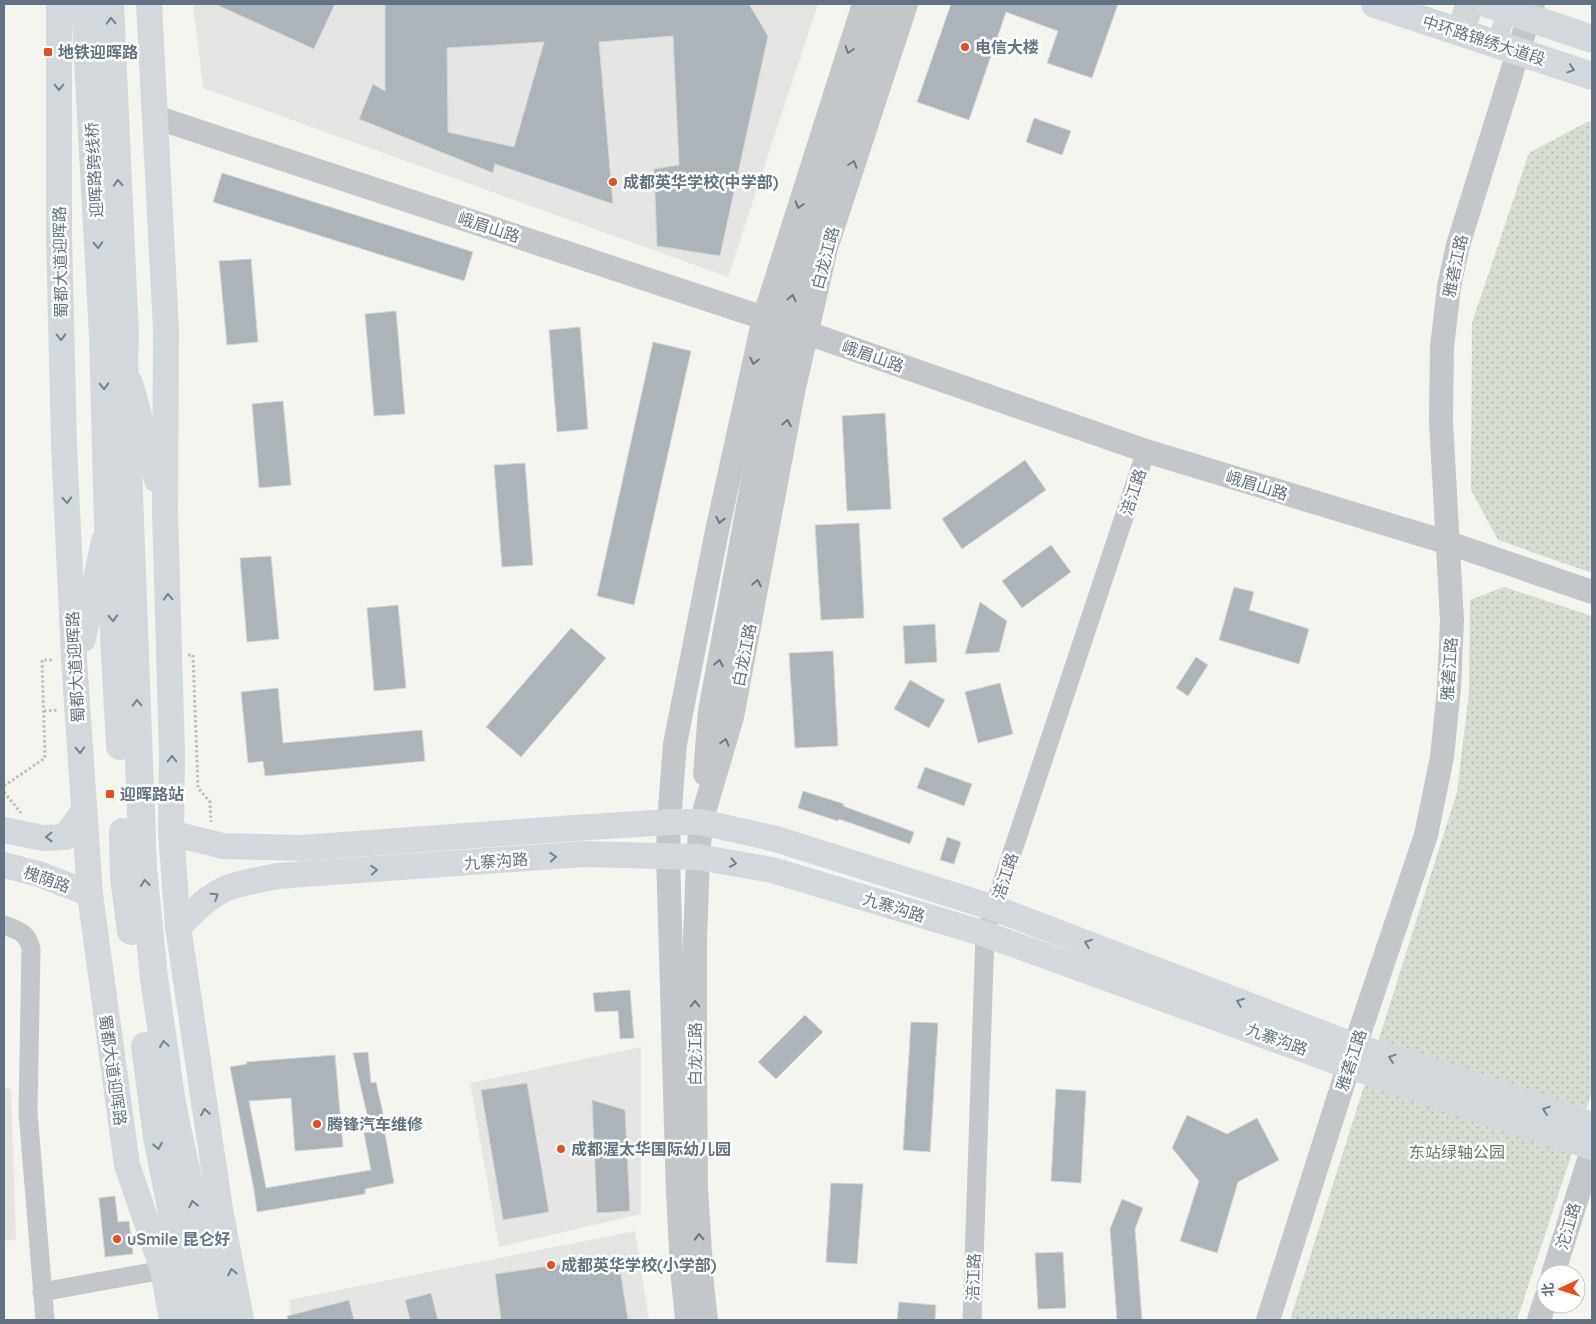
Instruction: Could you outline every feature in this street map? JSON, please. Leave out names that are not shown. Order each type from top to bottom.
[{"type":"main road","name":"蜀都大道迎晖路","points":[[58,4],[58,235],[64,454],[83,812],[90,894],[127,1165],[163,1270],[172,1320]]},
{"type":"main road","name":"迎晖路跨线桥","points":[[85,4],[118,345]]},
{"type":"main road","name":"迎晖路跨线桥","points":[[110,4],[118,345]]},
{"type":"main road","points":[[149,4],[166,329],[166,512],[172,754],[171,833],[178,927],[220,1209],[241,1320]]},
{"type":"main road","name":"中环路锦绣大道段","points":[[1375,4],[1592,76]]},
{"type":"main road","points":[[1488,4],[1530,11],[1592,39]]},
{"type":"main road","points":[[118,345],[166,512]]},
{"type":"main road","points":[[118,345],[108,523],[120,747],[124,878],[156,1137],[193,1320]]},
{"type":"main road","points":[[118,345],[143,868],[154,978],[172,1104],[218,1320]]},
{"type":"main road","points":[[75,673],[108,523]]},
{"type":"main road","points":[[4,830],[42,838],[65,837],[83,812]]},
{"type":"main road","name":"九寨沟路","points":[[171,833],[223,846],[300,848],[669,822],[701,822],[776,838],[994,908],[1352,1056],[1592,1148]]},
{"type":"main road","name":"九寨沟路","points":[[178,927],[203,903],[225,889],[277,876],[584,854],[698,857],[772,870],[986,934],[1352,1056],[1592,1125]]},
{"type":"main road","name":"槐荫路","points":[[4,865],[39,874],[90,894]]},
{"type":"street","name":"白龙江路","points":[[687,1320],[679,1202],[668,856],[675,744],[717,531],[764,318],[864,4]]},
{"type":"street","points":[[701,822],[710,711],[764,421],[794,292],[814,223],[886,4]]},
{"type":"street","name":"白龙江路","points":[[706,1320],[696,1188],[695,941],[701,822],[732,718],[791,402],[826,248],[906,4]]},
{"type":"street","name":"雅砻江路","points":[[1268,1320],[1352,1056],[1426,835],[1442,757],[1449,688],[1452,620],[1441,421],[1442,347],[1448,287],[1458,244],[1530,11]]},
{"type":"street","name":"峨眉山路","points":[[155,117],[764,318],[1146,451],[1449,543],[1592,592]]},
{"type":"street","name":"涪江路","points":[[972,1320],[986,934],[1146,451]]},
{"type":"street","points":[[4,926],[22,932],[28,939],[31,949],[28,1112],[45,1320]]},
{"type":"street","name":"沱江路","points":[[1557,1264],[1592,1148]]},
{"type":"street","points":[[42,1292],[163,1270]]},
{"type":"path","points":[[193,655],[198,788],[210,802]]},
{"type":"path","points":[[4,786],[45,758],[42,660]]},
{"type":"shaded area","name":"成都英华学校(中学部)","points":[[193,4],[818,4],[728,277],[203,88]]},
{"type":"shaded area","name":"成都渥太华国际幼儿园","points":[[641,1047],[641,1214],[499,1247],[470,1083]]},
{"type":"shaded area","points":[[4,1088],[11,1089],[16,1240],[4,1241]]},
{"type":"shaded area","name":"成都英华学校(小学部)","points":[[635,1231],[649,1320],[292,1320],[289,1300]]},
{"type":"green space","points":[[1589,121],[1592,122],[1592,573],[1498,540],[1471,490],[1472,323],[1529,153]]},
{"type":"green space","name":"东站绿轴公园","points":[[1504,587],[1592,616],[1592,1092],[1517,1320],[1290,1320],[1457,792],[1469,692],[1470,600]]},
{"type":"building","points":[[215,4],[335,4],[314,49]]},
{"type":"building","points":[[385,4],[749,4],[768,36],[720,256],[657,246],[654,169],[679,165],[673,36],[599,42],[613,204],[495,164],[493,173],[359,119],[373,84],[385,91]],"holes":[[[544,42],[514,147],[448,132],[447,48]]]},
{"type":"building","name":"电信大楼","points":[[951,4],[1118,4],[1092,78],[1047,63],[1058,31],[1006,12],[969,120],[917,102]]},
{"type":"building","points":[[1034,118],[1071,131],[1062,155],[1026,142]]},
{"type":"building","points":[[222,173],[473,252],[464,281],[213,202]]},
{"type":"building","points":[[251,259],[258,342],[227,345],[219,261]]},
{"type":"building","points":[[396,311],[405,414],[374,416],[365,314]]},
{"type":"building","points":[[580,327],[588,429],[557,432],[549,330]]},
{"type":"building","points":[[653,342],[691,351],[634,605],[597,596]]},
{"type":"building","points":[[283,401],[291,485],[259,488],[252,404]]},
{"type":"building","points":[[885,413],[891,509],[847,511],[842,416]]},
{"type":"building","points":[[1025,460],[1046,490],[962,549],[942,519]]},
{"type":"building","points":[[525,463],[533,565],[502,567],[494,465]]},
{"type":"building","points":[[859,523],[864,618],[821,620],[815,525]]},
{"type":"building","points":[[1051,545],[1071,572],[1022,608],[1002,581]]},
{"type":"building","points":[[271,556],[279,639],[247,642],[240,558]]},
{"type":"building","points":[[1234,587],[1254,592],[1249,610],[1309,629],[1299,664],[1219,640]]},
{"type":"building","points":[[980,602],[1007,621],[999,652],[965,654]]},
{"type":"building","points":[[398,605],[406,688],[374,691],[367,608]]},
{"type":"building","points":[[935,624],[937,662],[905,664],[903,626]]},
{"type":"building","points":[[571,628],[606,658],[521,757],[486,727]]},
{"type":"building","points":[[833,651],[838,746],[795,748],[789,653]]},
{"type":"building","points":[[1196,657],[1208,665],[1188,696],[1176,688]]},
{"type":"building","points":[[910,680],[945,700],[929,728],[894,709]]},
{"type":"building","points":[[1000,683],[1013,734],[978,743],[965,692]]},
{"type":"building","points":[[278,688],[283,743],[422,730],[425,761],[265,776],[263,761],[248,763],[241,692]]},
{"type":"building","points":[[925,767],[972,784],[964,806],[917,788]]},
{"type":"building","points":[[803,791],[844,804],[843,806],[914,832],[910,844],[839,819],[838,821],[798,808]]},
{"type":"building","points":[[947,837],[961,842],[954,864],[940,860]]},
{"type":"building","points":[[630,990],[634,1038],[620,1039],[618,1011],[595,1012],[593,993]]},
{"type":"building","points":[[805,1015],[823,1032],[776,1079],[758,1062]]},
{"type":"building","points":[[911,1022],[938,1023],[930,1152],[903,1150]]},
{"type":"building","points":[[368,1052],[371,1083],[376,1082],[384,1118],[382,1118],[394,1183],[365,1189],[365,1194],[257,1212],[230,1067],[247,1064],[246,1062],[335,1055],[343,1147],[295,1151],[291,1098],[249,1101],[266,1188],[371,1170],[364,1133],[371,1132],[353,1053]]},
{"type":"building","points":[[527,1083],[549,1212],[503,1220],[481,1090]]},
{"type":"building","points":[[1056,1089],[1086,1091],[1081,1183],[1051,1181]]},
{"type":"building","points":[[592,1100],[625,1110],[630,1211],[597,1213]]},
{"type":"building","points":[[1187,1115],[1227,1134],[1257,1118],[1279,1160],[1238,1182],[1217,1253],[1180,1241],[1199,1181],[1172,1148]]},
{"type":"building","points":[[831,1183],[863,1184],[857,1264],[826,1262]]},
{"type":"building","name":"uSmile 昆仑好","points":[[115,1196],[118,1222],[129,1221],[133,1254],[105,1257],[99,1198]]},
{"type":"building","points":[[1122,1199],[1143,1208],[1135,1229],[1142,1320],[1117,1320],[1110,1229]]},
{"type":"building","points":[[1063,1252],[1066,1308],[1038,1309],[1035,1253]]},
{"type":"building","points":[[618,1256],[628,1320],[501,1320],[495,1274]]},
{"type":"building","points":[[431,1293],[438,1320],[410,1320],[405,1300]]},
{"type":"building","points":[[349,1300],[354,1320],[288,1320],[287,1316]]},
{"type":"building","points":[[899,1302],[936,1305],[935,1320],[897,1320]]},
{"type":"tunnel","points":[[1455,4],[1513,23]]},
{"type":"place","name":"电信大楼","points":[[965,47]]},
{"type":"place","name":"地铁迎晖路","points":[[48,52]]},
{"type":"place","name":"成都英华学校(中学部)","points":[[613,182]]},
{"type":"place","name":"迎晖路站","points":[[110,794]]},
{"type":"place","name":"腾锋汽车维修","points":[[317,1124]]},
{"type":"place","name":"成都渥太华国际幼儿园","points":[[561,1149]]},
{"type":"place","name":"uSmile 昆仑好","points":[[117,1239]]},
{"type":"place","name":"成都英华学校(小学部)","points":[[551,1265]]}]
